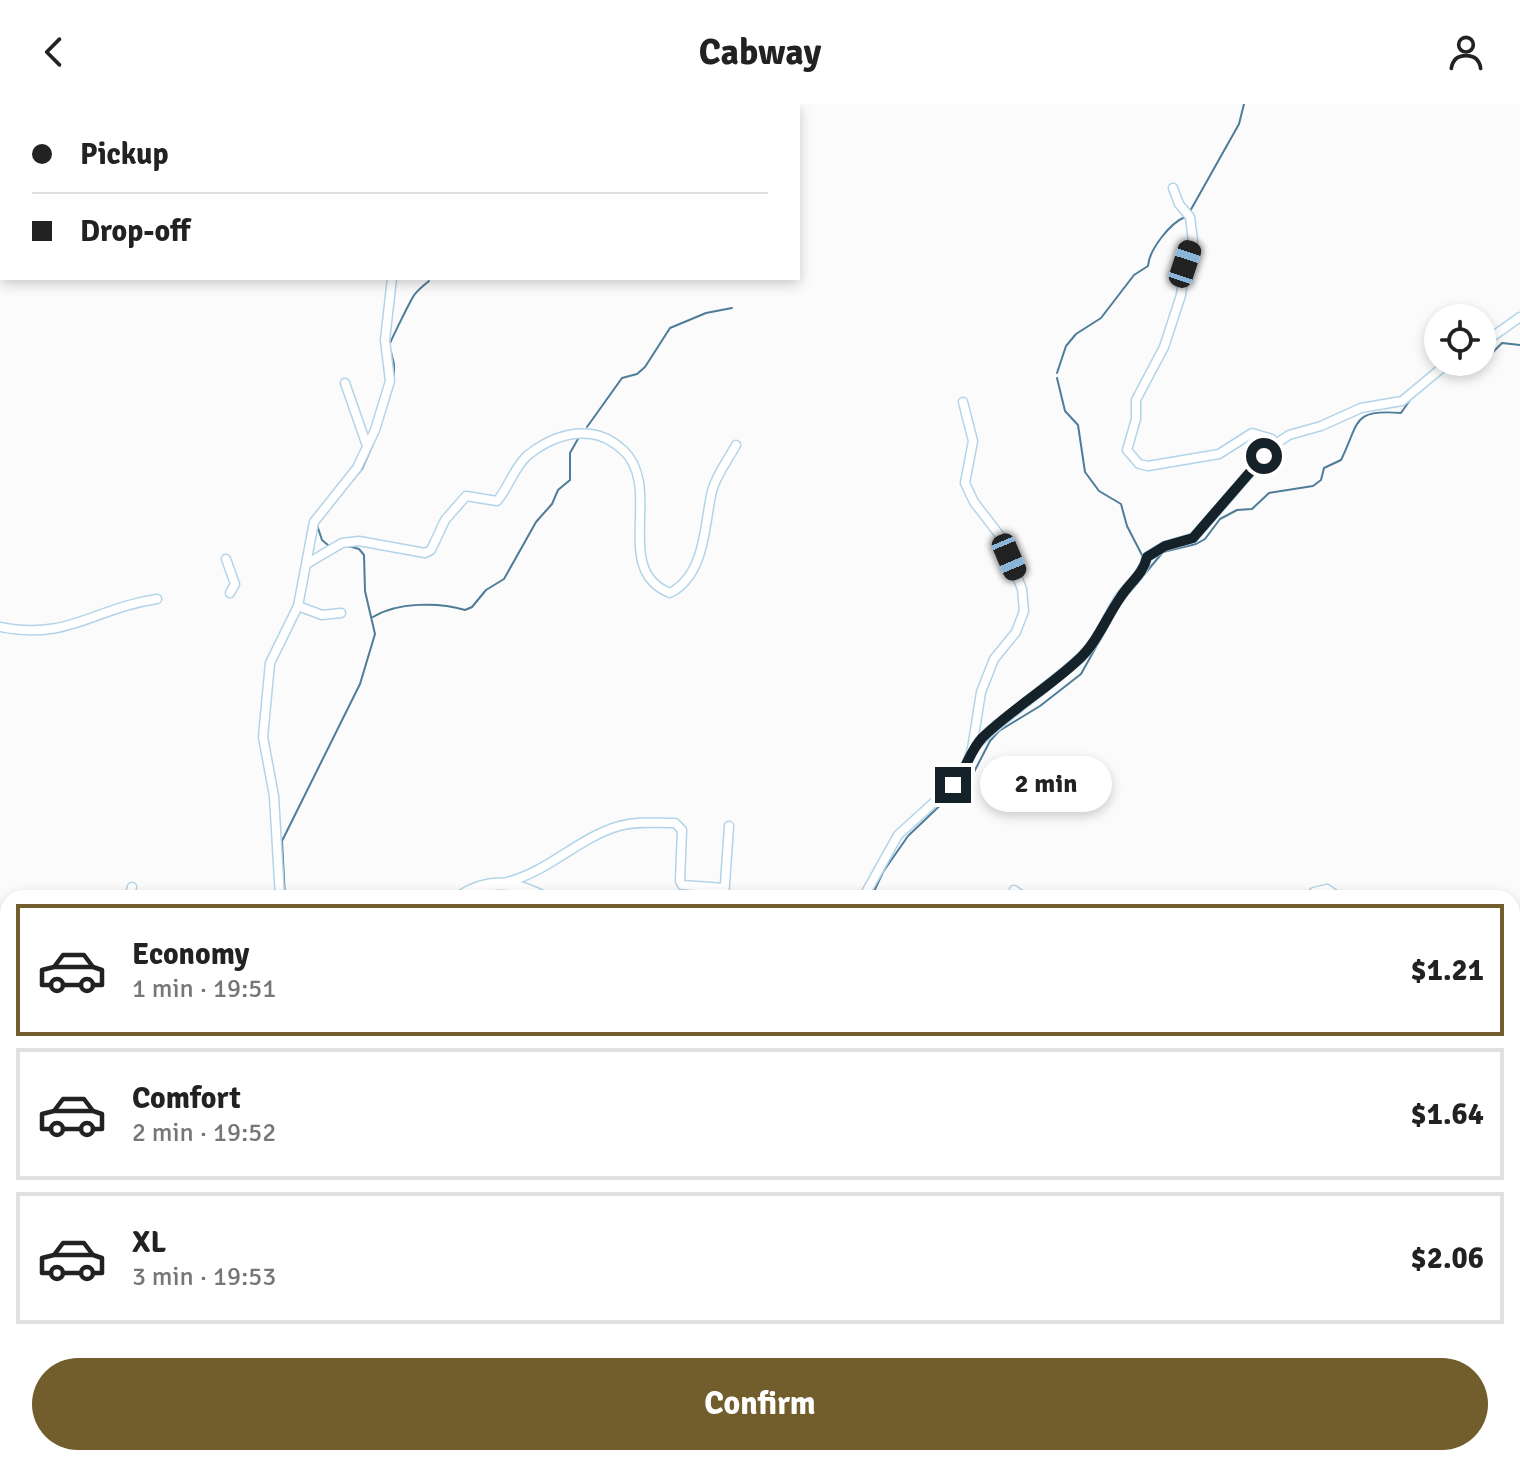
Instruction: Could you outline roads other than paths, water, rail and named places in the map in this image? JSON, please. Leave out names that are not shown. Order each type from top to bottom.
[{"type":"main road","points":[[473,890],[506,882],[526,890]]},
{"type":"street","points":[[1173,188],[1193,225],[1193,241],[1164,347],[1136,400],[1136,419],[1127,450],[1139,464],[1148,466],[1219,454],[1252,433],[1266,436],[1274,445]]},
{"type":"street","points":[[280,890],[274,796],[263,737],[270,663],[298,606],[314,522],[347,482],[368,447],[390,381],[385,340],[392,280]]},
{"type":"street","points":[[1496,334],[1520,317]]},
{"type":"street","points":[[972,749],[1014,708],[1078,661],[1091,646],[1119,598],[1143,570],[1147,557],[1165,546],[1193,538],[1274,445],[1289,435],[1321,426],[1361,408],[1402,401],[1432,376]]},
{"type":"street","points":[[345,383],[368,447]]},
{"type":"street","points":[[867,890],[892,844],[961,777],[972,749],[981,692],[994,659],[1021,623],[1024,601],[1018,577],[1001,537],[974,502],[965,483],[973,441],[963,402]]},
{"type":"street","points":[[308,563],[342,543],[359,541],[425,553],[431,550],[445,520],[466,496],[497,501],[526,457],[548,442],[578,432],[596,434],[616,443],[632,458],[639,476],[642,502],[638,546],[652,579],[670,593],[679,588],[699,558],[712,489],[736,445]]},
{"type":"street","points":[[226,559],[235,584],[230,593]]},
{"type":"street","points":[[0,627],[31,633],[58,630],[103,613],[157,599]]},
{"type":"street","points":[[298,606],[322,615],[341,613]]},
{"type":"street","points":[[506,882],[522,878],[588,840],[618,827],[637,823],[675,823],[682,830],[680,881],[682,885],[708,890]]},
{"type":"street","points":[[724,890],[729,826]]},
{"type":"waterway","points":[[1189,213],[1239,124],[1244,104]]},
{"type":"waterway","points":[[1057,373],[1066,346],[1076,334],[1101,318],[1134,275],[1148,266],[1161,238],[1185,217]]},
{"type":"waterway","points":[[389,346],[413,297],[429,281]]},
{"type":"waterway","points":[[587,427],[622,378],[637,374],[645,367],[670,328],[706,313],[732,308]]},
{"type":"waterway","points":[[1496,349],[1502,343],[1520,345]]},
{"type":"waterway","points":[[391,352],[394,381]]},
{"type":"waterway","points":[[1057,378],[1065,411],[1078,425],[1085,472],[1099,491],[1121,504],[1127,526],[1144,559]]},
{"type":"waterway","points":[[1109,623],[1118,606],[1163,552],[1205,539],[1220,519],[1237,510],[1252,509],[1269,493],[1313,486],[1321,480],[1324,468],[1341,460],[1360,420],[1374,413],[1401,413],[1410,400]]},
{"type":"waterway","points":[[373,617],[406,606],[431,605],[465,610],[472,607],[486,590],[504,579],[536,522],[552,504],[558,490],[570,480],[570,453],[579,437]]},
{"type":"waterway","points":[[342,492],[362,469],[373,444]]},
{"type":"waterway","points":[[317,525],[322,540],[329,546]]},
{"type":"waterway","points":[[285,890],[282,841],[360,684],[375,634],[365,591],[364,555],[359,549],[348,546]]},
{"type":"waterway","points":[[875,890],[908,836],[973,774],[990,741],[999,731],[1040,706],[1081,674],[1106,629]]}]
